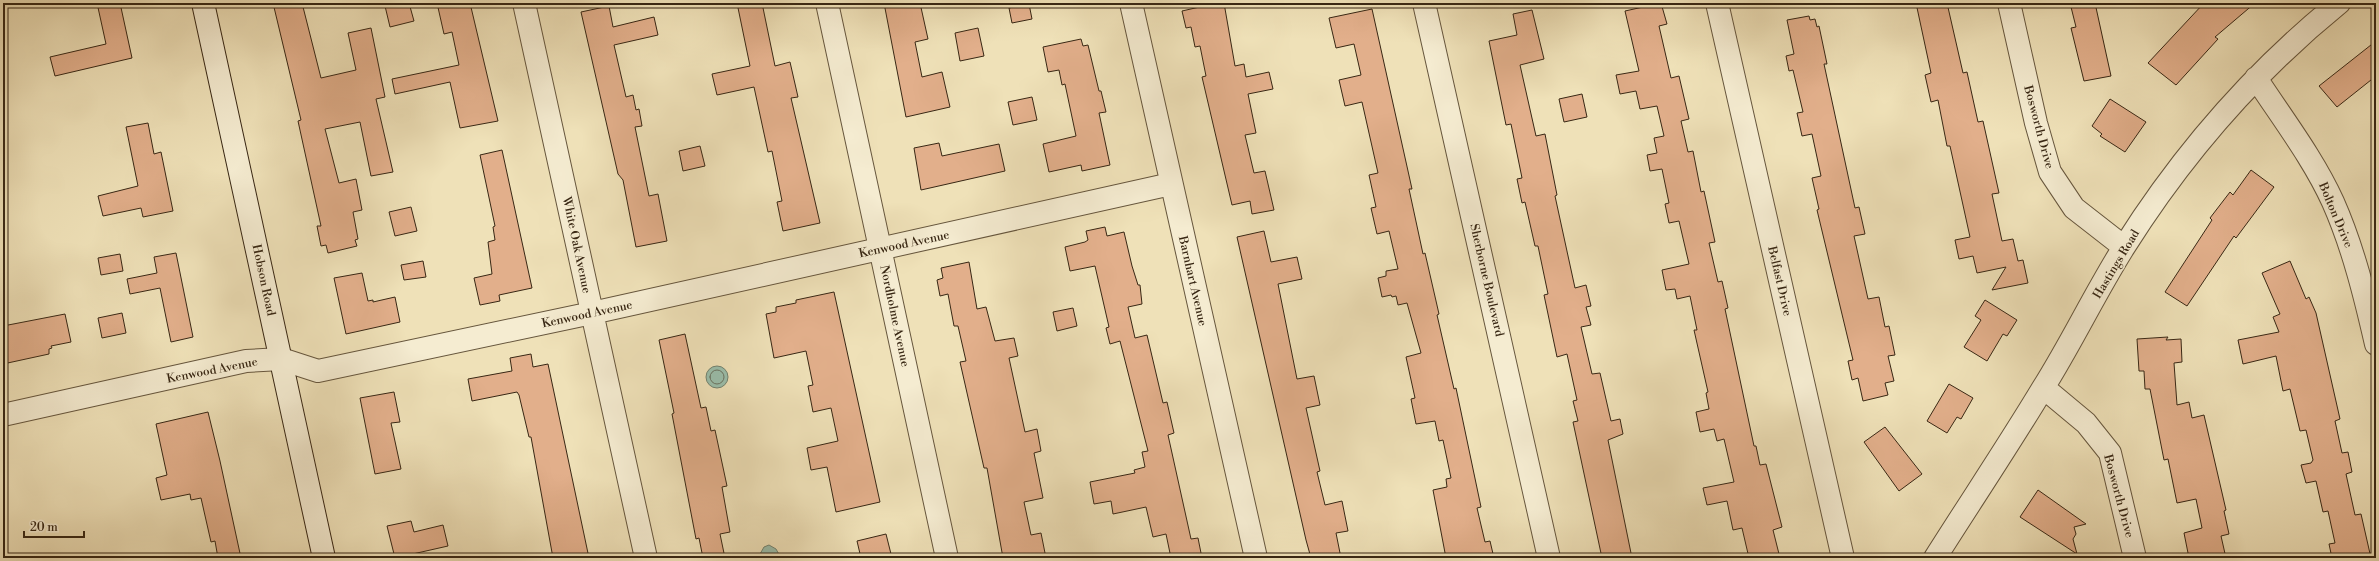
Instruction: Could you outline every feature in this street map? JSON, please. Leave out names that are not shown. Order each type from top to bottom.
[{"type":"street","name":"Hobson Road","points":[[203,3],[324,558]]},
{"type":"street","name":"White Oak Avenue","points":[[524,3],[646,558]]},
{"type":"street","name":"Nordholme Avenue","points":[[826,3],[947,558]]},
{"type":"street","name":"Barnhart Avenue","points":[[1130,3],[1256,558]]},
{"type":"street","name":"Sherborne Boulevard","points":[[1424,3],[1549,558]]},
{"type":"street","name":"Belfast Drive","points":[[1717,3],[1843,558]]},
{"type":"street","name":"Bosworth Drive","points":[[2009,3],[2036,123],[2050,172],[2074,208],[2124,247]]},
{"type":"street","name":"Hastings Road","points":[[1935,558],[2044,388],[2124,247],[2179,167],[2212,125],[2256,78],[2339,3]]},
{"type":"street","name":"Bolton Drive","points":[[2256,78],[2310,159],[2333,202],[2360,274],[2376,344]]},
{"type":"street","name":"Kenwood Avenue","points":[[3,415],[246,361],[281,359],[318,371],[592,313],[1171,184]]},
{"type":"street","name":"Bosworth Drive","points":[[2044,388],[2086,423],[2110,454],[2135,558]]},
{"type":"water","points":[[717,366],[725,369],[728,377],[725,385],[717,388],[709,385],[706,377],[709,369]]},
{"type":"water","points":[[769,545],[776,549],[781,558],[747,558],[760,554],[764,547]]},
{"type":"building","points":[[97,3],[120,3],[132,58],[55,76],[50,57],[106,44]]},
{"type":"building","points":[[273,3],[302,3],[321,78],[356,70],[348,33],[371,28],[385,97],[376,99],[393,172],[371,176],[360,122],[325,129],[339,183],[356,179],[362,210],[353,212],[358,239],[355,240],[357,246],[328,253],[326,245],[321,246],[317,226],[321,226],[298,121],[301,120]]},
{"type":"building","points":[[409,3],[414,21],[390,27],[385,6]]},
{"type":"building","points":[[437,3],[470,3],[498,121],[460,128],[450,82],[395,94],[392,79],[459,65],[452,32],[444,34]]},
{"type":"building","points":[[737,3],[762,3],[775,66],[790,62],[798,97],[791,98],[820,223],[783,231],[777,202],[782,201],[772,151],[768,152],[754,87],[717,95],[712,74],[750,66]]},
{"type":"building","points":[[884,3],[920,3],[928,39],[915,42],[922,77],[942,72],[950,107],[906,117]]},
{"type":"building","points":[[1217,3],[1224,3],[1235,66],[1244,64],[1246,77],[1269,72],[1273,89],[1248,94],[1256,133],[1245,135],[1254,173],[1265,171],[1274,210],[1252,214],[1250,201],[1232,205],[1202,77],[1206,76],[1200,46],[1195,47],[1191,27],[1186,28],[1182,11]]},
{"type":"building","points":[[1661,3],[1667,24],[1659,26],[1671,78],[1679,76],[1689,119],[1681,121],[1688,152],[1693,151],[1701,192],[1704,191],[1715,242],[1709,243],[1718,282],[1722,281],[1728,308],[1725,309],[1754,446],[1756,446],[1760,465],[1766,464],[1782,527],[1773,530],[1780,558],[1749,558],[1742,528],[1733,530],[1727,501],[1707,505],[1703,488],[1734,482],[1724,439],[1717,441],[1714,429],[1700,432],[1696,412],[1709,409],[1706,393],[1708,392],[1694,330],[1697,330],[1690,296],[1677,299],[1675,289],[1666,290],[1662,270],[1689,264],[1679,221],[1669,223],[1665,204],[1669,203],[1662,169],[1650,171],[1647,155],[1657,153],[1654,138],[1664,136],[1657,106],[1640,109],[1636,91],[1620,94],[1616,75],[1639,71],[1625,11]]},
{"type":"building","points":[[1916,3],[1947,3],[1963,73],[1967,72],[1978,122],[1983,121],[1999,193],[1992,194],[2002,241],[2013,239],[2018,261],[2023,260],[2028,283],[1992,290],[2006,267],[1977,273],[1973,256],[1959,259],[1955,240],[1970,237],[1950,146],[1947,146],[1938,100],[1931,102],[1925,75],[1931,73]]},
{"type":"building","points":[[2070,3],[2095,3],[2111,76],[2084,81],[2071,28],[2076,27]]},
{"type":"building","points":[[2204,3],[2255,3],[2215,37],[2218,39],[2176,85],[2148,63]]},
{"type":"building","points":[[1029,4],[1032,19],[1012,23],[1009,8]]},
{"type":"building","points":[[609,6],[613,27],[654,17],[658,35],[614,45],[626,97],[633,95],[636,110],[639,109],[642,126],[635,127],[649,196],[658,194],[667,241],[636,247],[623,180],[618,174],[581,12]]},
{"type":"building","points":[[1372,9],[1412,189],[1409,189],[1423,254],[1425,253],[1454,389],[1456,388],[1481,507],[1477,508],[1485,542],[1490,541],[1494,558],[1446,558],[1433,490],[1447,487],[1446,479],[1451,478],[1443,440],[1439,441],[1435,421],[1416,424],[1411,399],[1415,398],[1406,357],[1421,353],[1407,303],[1398,305],[1396,296],[1392,297],[1391,295],[1382,297],[1378,278],[1386,276],[1386,271],[1398,269],[1389,231],[1377,234],[1371,208],[1376,207],[1369,175],[1378,173],[1362,102],[1345,106],[1339,80],[1361,75],[1354,44],[1336,48],[1329,18]]},
{"type":"building","points":[[1532,10],[1544,59],[1520,65],[1536,136],[1545,134],[1557,195],[1555,196],[1575,288],[1586,285],[1591,306],[1586,307],[1591,325],[1581,327],[1592,374],[1600,373],[1611,421],[1620,419],[1623,434],[1608,440],[1632,558],[1602,558],[1573,422],[1578,421],[1573,401],[1577,400],[1567,354],[1557,357],[1544,295],[1548,294],[1538,246],[1535,246],[1525,202],[1522,203],[1517,179],[1522,178],[1511,124],[1506,125],[1489,41],[1517,35],[1513,14]]},
{"type":"building","points":[[1809,16],[1810,20],[1815,19],[1817,27],[1819,26],[1827,64],[1824,64],[1855,208],[1859,207],[1865,234],[1854,236],[1868,299],[1879,297],[1885,327],[1889,326],[1895,355],[1888,356],[1894,381],[1885,383],[1888,395],[1863,401],[1858,378],[1852,380],[1848,361],[1853,360],[1817,210],[1819,209],[1812,178],[1821,176],[1812,134],[1802,136],[1797,113],[1803,112],[1793,70],[1789,71],[1786,56],[1794,54],[1787,20]]},
{"type":"building","points":[[978,28],[984,56],[960,61],[955,33]]},
{"type":"building","points":[[1081,39],[1083,46],[1088,45],[1099,91],[1101,91],[1106,112],[1099,113],[1110,165],[1082,171],[1081,165],[1049,172],[1043,144],[1076,136],[1065,84],[1062,85],[1059,70],[1048,72],[1043,47]]},
{"type":"building","points":[[2376,41],[2376,76],[2337,107],[2319,86]]},
{"type":"building","points":[[1582,94],[1587,117],[1564,122],[1559,99]]},
{"type":"building","points":[[1032,97],[1037,120],[1013,125],[1008,102]]},
{"type":"building","points":[[2110,99],[2146,122],[2125,152],[2100,136],[2102,134],[2092,126]]},
{"type":"building","points":[[148,123],[154,154],[161,152],[173,211],[143,217],[141,208],[103,216],[98,196],[138,186],[126,127]]},
{"type":"building","points":[[939,143],[942,156],[999,144],[1005,171],[921,190],[914,148]]},
{"type":"building","points":[[700,146],[705,166],[683,171],[679,151]]},
{"type":"building","points":[[502,150],[532,288],[499,295],[500,301],[480,305],[474,278],[492,274],[488,242],[495,240],[493,227],[495,226],[480,155]]},
{"type":"building","points":[[2251,170],[2274,187],[2236,238],[2234,236],[2187,306],[2165,292],[2212,220],[2210,218],[2230,192],[2233,195]]},
{"type":"building","points":[[411,207],[417,231],[395,236],[389,212]]},
{"type":"building","points":[[1105,227],[1107,236],[1124,232],[1132,266],[1138,285],[1140,285],[1142,304],[1128,307],[1135,338],[1147,335],[1163,403],[1167,402],[1174,433],[1168,435],[1191,539],[1198,538],[1202,558],[1171,558],[1166,534],[1153,537],[1146,507],[1113,514],[1111,501],[1094,504],[1090,482],[1135,473],[1134,470],[1145,467],[1142,452],[1148,451],[1120,341],[1110,344],[1106,328],[1109,327],[1095,266],[1070,271],[1065,247],[1088,240],[1086,231]]},
{"type":"building","points":[[1264,231],[1271,262],[1297,257],[1302,279],[1278,284],[1297,379],[1314,376],[1320,405],[1306,408],[1320,471],[1317,472],[1325,505],[1342,501],[1348,531],[1336,533],[1341,558],[1311,558],[1306,540],[1237,237]]},
{"type":"building","points":[[176,253],[193,337],[171,342],[160,288],[130,294],[127,279],[157,273],[154,257]]},
{"type":"building","points":[[120,254],[123,271],[101,275],[98,258]]},
{"type":"building","points":[[423,261],[426,277],[404,280],[401,265]]},
{"type":"building","points":[[2290,261],[2306,299],[2309,297],[2316,313],[2340,419],[2335,421],[2342,453],[2348,452],[2352,472],[2346,474],[2355,515],[2361,514],[2371,558],[2332,558],[2329,544],[2335,543],[2328,511],[2323,512],[2316,481],[2306,483],[2301,465],[2311,463],[2313,460],[2306,430],[2300,431],[2290,389],[2283,391],[2276,356],[2243,364],[2238,340],[2279,332],[2273,317],[2280,314],[2262,273]]},
{"type":"building","points":[[969,262],[977,309],[986,307],[995,341],[1014,338],[1018,356],[1009,358],[1025,432],[1037,429],[1041,451],[1034,453],[1043,498],[1024,502],[1031,535],[1041,533],[1046,558],[1003,558],[987,468],[984,468],[960,362],[966,361],[958,326],[954,326],[948,294],[940,296],[937,280],[943,278],[941,268]]},
{"type":"building","points":[[362,273],[368,301],[373,300],[373,302],[395,297],[400,322],[346,334],[334,278]]},
{"type":"building","points":[[834,292],[880,502],[836,512],[827,467],[811,470],[807,448],[838,441],[831,408],[813,412],[808,386],[813,385],[806,351],[774,358],[766,314],[776,312],[776,307],[796,303],[796,300]]},
{"type":"building","points":[[1985,300],[2017,320],[2007,336],[2003,334],[1987,361],[1964,347],[1981,320],[1975,316]]},
{"type":"building","points":[[1073,308],[1077,326],[1057,331],[1053,312]]},
{"type":"building","points":[[122,313],[126,333],[102,338],[98,318]]},
{"type":"building","points":[[65,314],[71,342],[51,346],[52,348],[49,349],[49,354],[3,364],[3,326]]},
{"type":"building","points":[[685,334],[701,408],[706,407],[711,431],[715,430],[727,486],[722,487],[730,532],[720,534],[725,558],[703,558],[699,538],[696,539],[672,414],[674,413],[659,340]]},
{"type":"building","points":[[2168,337],[2166,340],[2181,339],[2182,362],[2174,363],[2177,405],[2189,402],[2192,418],[2204,415],[2226,510],[2224,511],[2229,534],[2221,536],[2226,558],[2189,558],[2184,533],[2202,528],[2196,499],[2177,503],[2168,459],[2164,460],[2150,389],[2145,389],[2144,371],[2139,371],[2137,339]]},
{"type":"building","points":[[531,354],[533,367],[548,364],[589,558],[553,558],[531,437],[529,437],[517,392],[472,401],[468,379],[512,371],[510,358]]},
{"type":"building","points":[[1949,384],[1973,398],[1961,419],[1957,417],[1947,433],[1927,421]]},
{"type":"building","points":[[394,392],[400,422],[391,423],[401,469],[375,474],[360,398]]},
{"type":"building","points":[[208,412],[241,558],[218,558],[215,541],[211,542],[201,498],[191,500],[190,494],[161,500],[156,478],[167,475],[156,424]]},
{"type":"building","points":[[1885,427],[1922,474],[1899,491],[1864,442]]},
{"type":"building","points":[[2038,490],[2086,524],[2074,527],[2076,534],[2073,539],[2077,554],[2020,517]]},
{"type":"building","points":[[411,521],[414,532],[443,525],[448,546],[395,558],[387,526]]},
{"type":"building","points":[[886,534],[892,558],[861,558],[857,541]]}]
